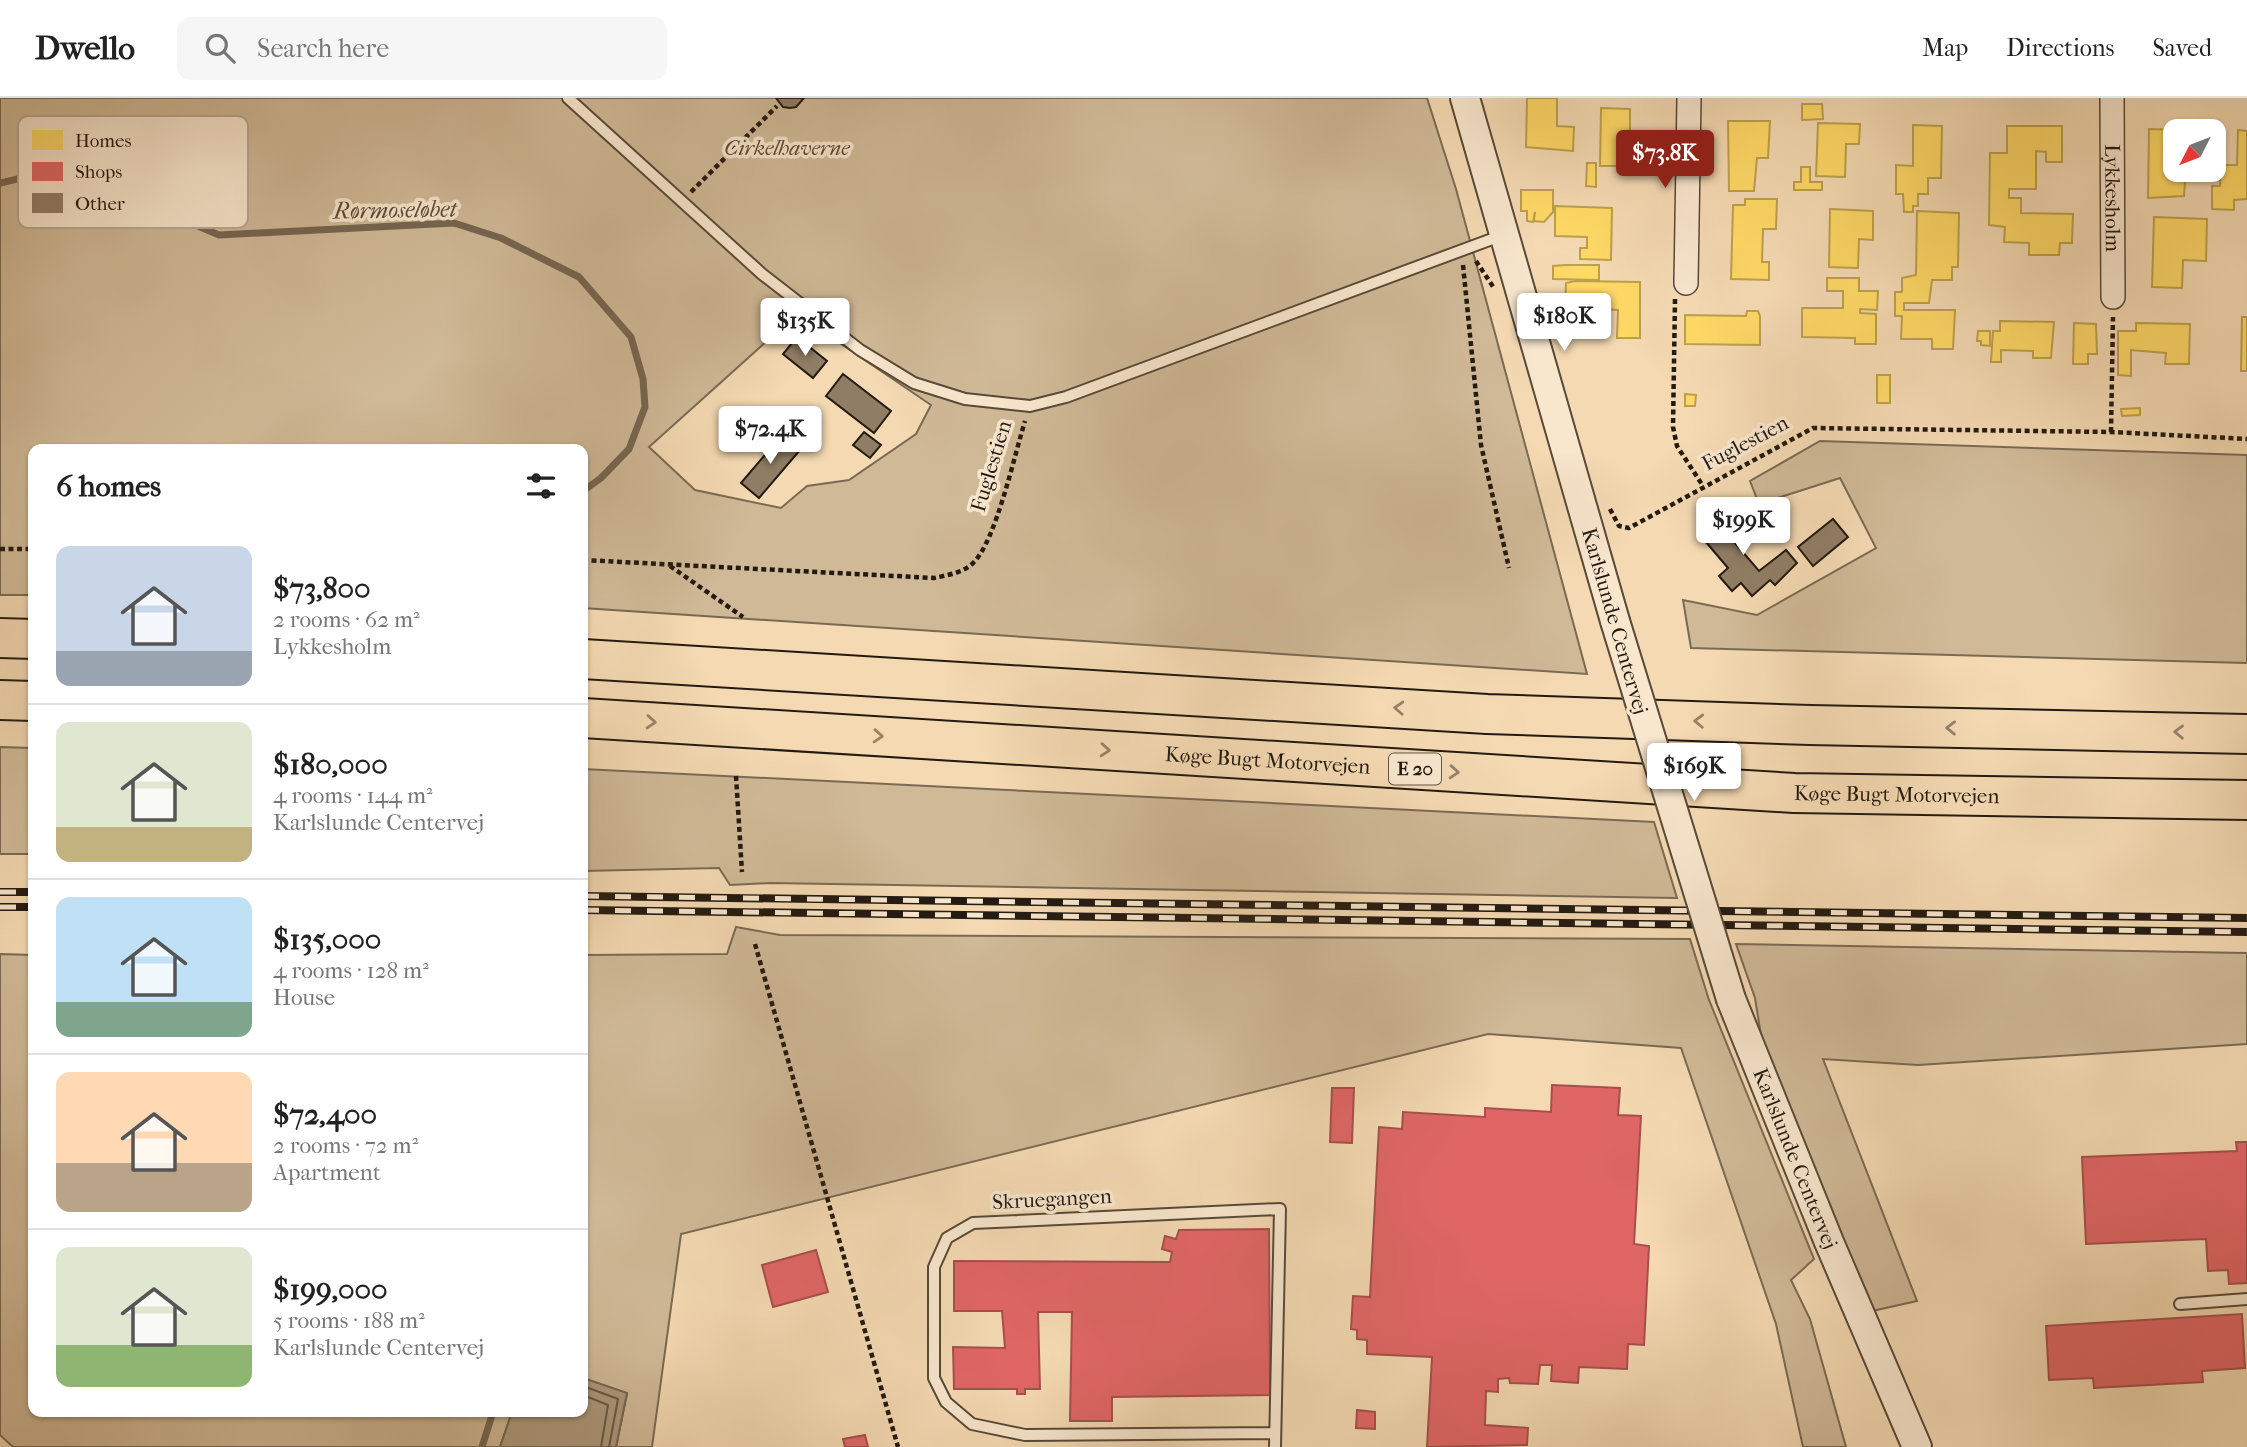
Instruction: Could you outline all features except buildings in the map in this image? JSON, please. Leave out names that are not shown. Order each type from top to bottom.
[{"type":"highway","points":[[0,638],[28,639]]},
{"type":"highway","points":[[588,659],[1488,713],[1810,725],[2247,734]]},
{"type":"highway","points":[[0,700],[28,701]]},
{"type":"highway","name":"Køge Bugt Motorvejen","points":[[588,718],[1794,793],[2247,800]]},
{"type":"street","name":"Karlslunde Centervej","points":[[1465,98],[1615,621],[1731,999],[1829,1242],[1917,1447]]},
{"type":"street","points":[[1686,283],[1689,98]]},
{"type":"street","name":"Lykkesholm","points":[[2112,98],[2113,298]]},
{"type":"lane","points":[[568,98],[681,203],[783,291],[860,350],[914,383],[965,399],[1030,406]]},
{"type":"lane","name":"Fuglestien","points":[[1030,406],[1066,397],[1505,234]]},
{"type":"lane","name":"Skruegangen","points":[[1275,1433],[1025,1435],[972,1424],[946,1402],[934,1378],[934,1267],[947,1238],[973,1223],[1280,1209],[1275,1447]]},
{"type":"lane","points":[[2180,1304],[2247,1299]]},
{"type":"lane","points":[[1025,1435],[1025,1447]]},
{"type":"path","points":[[681,203],[777,106]]},
{"type":"path","points":[[1465,249],[1491,287],[1505,292],[1520,286]]},
{"type":"path","points":[[1465,249],[1481,445],[1509,568]]},
{"type":"path","points":[[1686,283],[1675,296],[1673,427],[1677,446],[1703,486]]},
{"type":"path","points":[[2111,432],[2113,298]]},
{"type":"path","name":"Fuglestien","points":[[588,560],[934,578],[958,572],[974,562],[989,536],[1030,406]]},
{"type":"path","name":"Fuglestien","points":[[1606,502],[1619,526],[1629,528],[1813,428],[2111,432],[2247,439]]},
{"type":"path","points":[[0,549],[28,548]]},
{"type":"path","points":[[667,565],[743,617]]},
{"type":"path","points":[[736,776],[742,872]]},
{"type":"path","points":[[755,944],[898,1447]]},
{"type":"green space","name":"Cirkelhaverne","points":[[0,98],[1427,98],[1456,189],[1587,674],[588,608],[588,444],[28,444],[28,595],[0,595]],"holes":[[[797,314],[931,405],[916,434],[849,480],[807,486],[781,508],[695,490],[649,447]]]},
{"type":"green space","points":[[1820,441],[2247,455],[2247,663],[1691,648],[1683,600],[1757,615],[1876,548],[1840,478],[1759,504],[1750,481]]},
{"type":"green space","points":[[0,747],[28,748],[28,854],[0,854]]},
{"type":"green space","points":[[588,769],[1654,822],[1677,898],[770,883],[730,885],[719,868],[588,871]]},
{"type":"green space","points":[[736,927],[780,935],[1690,939],[1709,1000],[1814,1259],[1791,1280],[1810,1319],[1846,1447],[1803,1447],[1776,1324],[1681,1048],[1488,1034],[681,1234],[652,1447],[616,1447],[627,1394],[588,1380],[588,955],[727,954]]},
{"type":"green space","points":[[1736,944],[2247,953],[2247,1044],[1918,1065],[1823,1059],[1917,1301],[1872,1311],[1764,1054],[1755,998]]},
{"type":"green space","points":[[0,954],[28,955],[28,1417],[510,1417],[500,1447],[13,1447],[0,1435]]},
{"type":"water","points":[[588,1380],[627,1393],[616,1447],[500,1447],[510,1417],[588,1417]]},
{"type":"waterway","name":"Rørmoseløbet","points":[[0,183],[18,179]]},
{"type":"waterway","name":"Rørmoseløbet","points":[[203,228],[219,235],[454,223],[501,238],[579,277],[631,337],[643,379],[645,407],[629,449],[588,487]]},
{"type":"waterway","name":"Rørmoseløbet","points":[[482,1447],[491,1417]]},
{"type":"railway","points":[[0,892],[28,892]]},
{"type":"railway","points":[[588,896],[2247,918]]},
{"type":"railway","points":[[0,907],[28,907]]},
{"type":"railway","points":[[588,910],[2247,932]]}]
